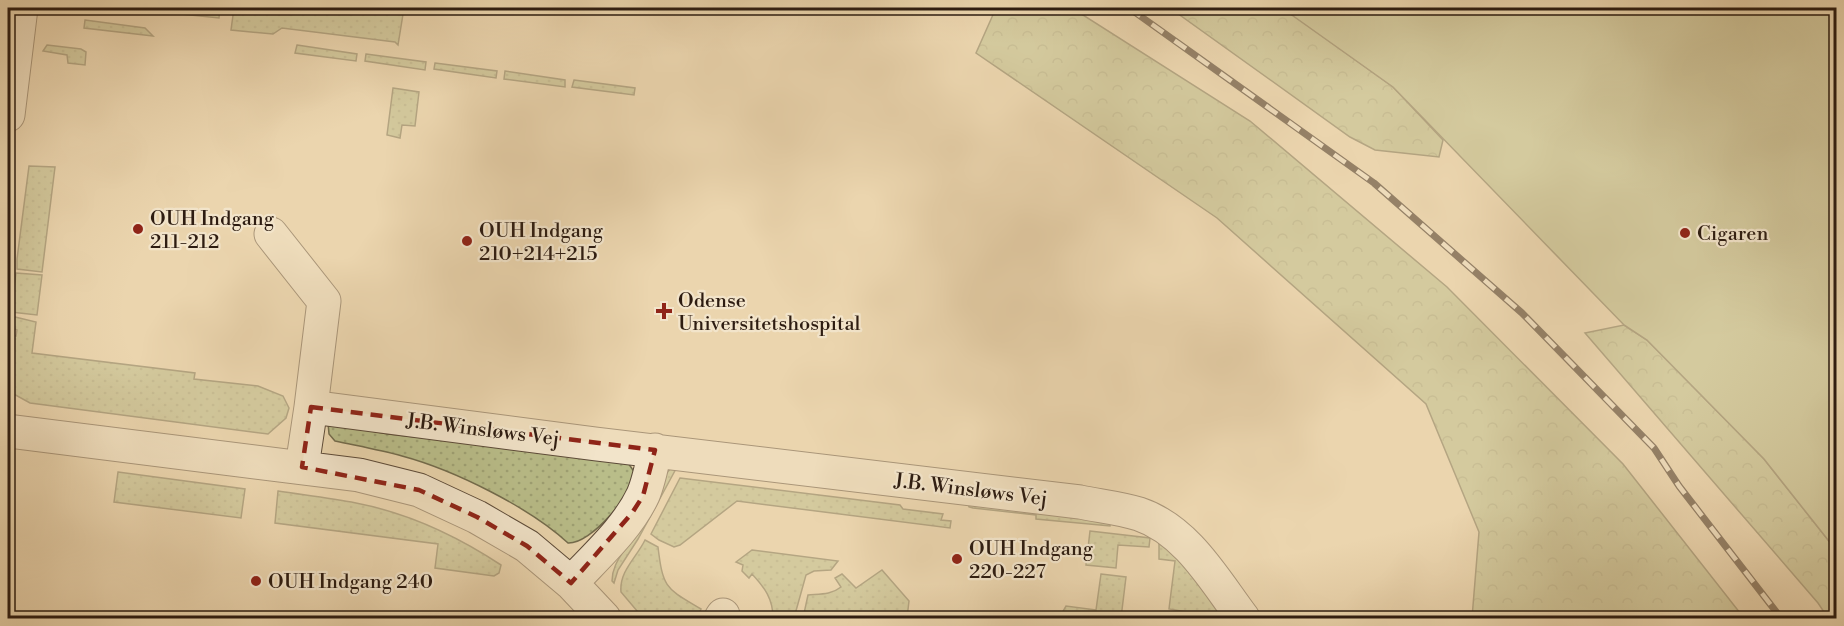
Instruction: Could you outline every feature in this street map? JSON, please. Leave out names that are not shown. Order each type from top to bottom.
[{"type":"street","points":[[8,115],[21,8]]},
{"type":"street","points":[[271,234],[324,301],[302,467]]},
{"type":"street","name":"J.B. Winsløws Vej","points":[[311,407],[1080,502],[1140,515],[1163,527],[1191,549],[1243,618]]},
{"type":"street","points":[[8,431],[359,475],[419,490],[477,517],[527,546],[571,583],[604,618]]},
{"type":"street","points":[[571,583],[604,548],[643,496],[655,450]]},
{"type":"highlighted area","points":[[311,407],[655,450],[643,496],[632,513],[571,583],[527,546],[477,517],[419,490],[302,467]]},
{"type":"green space","points":[[122,8],[220,8],[219,18]]},
{"type":"green space","points":[[234,8],[404,8],[398,45],[395,42],[282,28],[273,34],[231,30]]},
{"type":"green space","points":[[996,8],[1072,8],[1250,121],[1447,287],[1623,464],[1744,618],[1472,618],[1479,532],[1426,404],[1217,218],[976,53]]},
{"type":"green space","points":[[1170,8],[1283,8],[1393,87],[1443,140],[1439,157],[1375,150],[1350,137]]},
{"type":"green space","name":"Cigaren","points":[[1282,8],[1836,8],[1836,550],[1764,459],[1647,340],[1624,325],[1393,87]]},
{"type":"green space","points":[[85,20],[145,28],[153,36],[84,28]]},
{"type":"green space","points":[[47,45],[81,49],[86,52],[85,65],[68,63],[67,55],[43,51]]},
{"type":"green space","points":[[297,45],[357,54],[356,61],[295,53]]},
{"type":"green space","points":[[366,54],[426,62],[425,70],[365,61]]},
{"type":"green space","points":[[435,63],[497,71],[496,78],[434,69]]},
{"type":"green space","points":[[505,71],[565,80],[565,87],[504,79]]},
{"type":"green space","points":[[574,80],[635,88],[634,95],[572,87]]},
{"type":"green space","points":[[393,88],[419,92],[415,126],[402,125],[400,138],[387,135]]},
{"type":"green space","points":[[29,166],[55,167],[42,272],[17,269]]},
{"type":"green space","points":[[16,273],[42,275],[37,315],[11,312]]},
{"type":"green space","points":[[11,316],[36,322],[32,353],[195,373],[194,379],[258,386],[283,396],[289,408],[286,418],[268,434],[30,403],[10,392],[8,385],[9,334],[16,336],[17,330],[9,326]]},
{"type":"green space","points":[[1624,325],[1647,340],[1764,459],[1836,550],[1836,618],[1828,618],[1818,603],[1585,333]]},
{"type":"green space","points":[[328,423],[388,434],[626,460],[635,473],[619,505],[609,517],[588,536],[568,543],[533,516],[467,480],[402,456],[335,441],[329,434]]},
{"type":"green space","points":[[677,467],[638,539],[618,570],[614,583],[612,575],[618,559],[665,475],[671,468]]},
{"type":"green space","points":[[118,472],[245,489],[241,518],[114,502]]},
{"type":"green space","points":[[680,478],[900,505],[903,509],[943,514],[941,520],[951,521],[950,528],[737,501],[680,545],[674,547],[651,534]]},
{"type":"green space","points":[[278,491],[356,503],[413,519],[484,554],[501,565],[499,573],[494,576],[435,568],[438,544],[275,523]]},
{"type":"green space","points":[[968,502],[1111,519],[1110,526],[1036,519],[1036,515],[969,507]]},
{"type":"green space","points":[[1090,531],[1150,538],[1149,547],[1118,545],[1116,568],[1086,565]]},
{"type":"green space","points":[[1159,535],[1183,558],[1224,617],[1169,609],[1175,561],[1159,559]]},
{"type":"green space","points":[[645,540],[658,547],[662,571],[668,586],[701,609],[699,613],[643,618],[621,592],[623,577]]},
{"type":"green space","points":[[752,550],[838,561],[831,570],[814,571],[806,575],[794,618],[773,618],[772,605],[764,589],[752,574],[749,578],[742,571],[743,565],[736,562]]},
{"type":"green space","points":[[882,570],[909,601],[907,618],[803,618],[808,595],[826,594],[837,590],[841,587],[835,578],[842,574],[856,588]]},
{"type":"green space","points":[[1101,574],[1126,577],[1121,618],[1059,618],[1066,606],[1096,610]]},
{"type":"railway","points":[[1129,8],[1374,183],[1522,313],[1654,448],[1679,486],[1781,618]]},
{"type":"place","name":"OUH Indgang 211-212","points":[[138,229]]},
{"type":"place","name":"Cigaren","points":[[1685,233]]},
{"type":"place","name":"OUH Indgang 210+214+215","points":[[467,241]]},
{"type":"place","name":"Odense Universitetshospital","points":[[664,311]]},
{"type":"place","name":"OUH Indgang 220-227","points":[[957,559]]},
{"type":"place","name":"OUH Indgang 240","points":[[256,581]]}]
